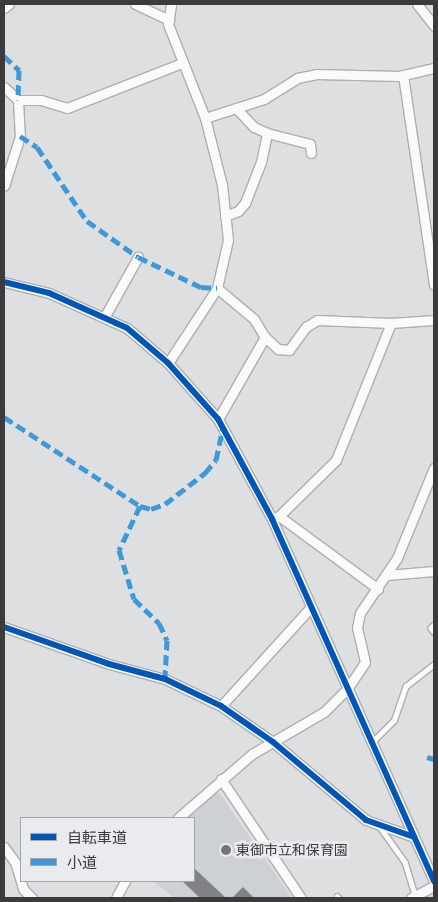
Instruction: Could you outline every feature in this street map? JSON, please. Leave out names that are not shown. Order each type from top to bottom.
[{"type":"street","points":[[4,8],[9,4]]},
{"type":"street","points":[[135,4],[168,20]]},
{"type":"street","points":[[168,363],[217,288],[228,240],[222,185],[205,118],[182,63],[168,20],[171,4]]},
{"type":"street","points":[[417,4],[434,26]]},
{"type":"street","points":[[4,87],[18,100],[41,100],[66,108],[182,63]]},
{"type":"street","points":[[205,118],[264,100],[298,78],[318,74],[403,75],[434,68]]},
{"type":"street","points":[[403,75],[434,285]]},
{"type":"street","points":[[4,186],[20,136],[18,100]]},
{"type":"street","points":[[236,108],[254,127],[267,133],[305,141],[310,144],[311,153]]},
{"type":"street","points":[[225,216],[238,211],[245,203],[261,162],[267,133]]},
{"type":"street","points":[[105,316],[138,257]]},
{"type":"street","points":[[4,282],[49,293],[105,316],[127,328],[168,363],[218,419],[275,518],[311,607],[434,881]]},
{"type":"street","points":[[217,288],[254,319],[265,337],[278,349],[289,350],[306,327],[318,320],[391,323],[434,320]]},
{"type":"street","points":[[275,518],[336,460],[391,323]]},
{"type":"street","points":[[218,419],[265,337]]},
{"type":"street","points":[[179,817],[221,779],[273,742],[324,712],[347,689],[366,662],[357,628],[360,613],[387,575],[434,468]]},
{"type":"street","points":[[275,518],[378,589]]},
{"type":"street","points":[[387,575],[434,571]]},
{"type":"street","points":[[221,706],[311,607]]},
{"type":"street","points":[[4,626],[109,664],[165,679],[221,706],[273,742],[366,820],[414,837]]},
{"type":"street","points":[[221,779],[301,898]]},
{"type":"street","points":[[4,847],[14,862],[20,880]]},
{"type":"street","points":[[21,882],[23,889],[32,898]]},
{"type":"street","points":[[116,898],[124,882]]},
{"type":"street","points":[[414,897],[434,886]]},
{"type":"lane","points":[[434,625],[432,628],[434,632]]},
{"type":"lane","points":[[371,743],[394,720],[406,686],[434,664]]},
{"type":"lane","points":[[378,824],[405,862],[414,897]]},
{"type":"shaded area","name":"東御市立和保育園","points":[[216,792],[220,794],[292,898],[174,898],[154,882],[195,882],[195,817],[189,817]]},
{"type":"building","points":[[195,869],[226,898],[200,898],[183,882],[195,882]]},
{"type":"building","points":[[243,887],[254,898],[232,898]]},
{"type":"marked path","points":[[4,56],[19,70],[18,100]]},
{"type":"marked path","points":[[20,136],[37,147],[87,221],[138,257],[201,287],[217,288]]},
{"type":"marked path","points":[[4,417],[140,506],[119,550],[134,599],[159,623],[167,640],[165,679]]},
{"type":"marked path","points":[[140,506],[151,509],[165,504],[205,473],[216,460],[223,428]]},
{"type":"marked path","points":[[427,757],[434,759]]},
{"type":"cycle path","points":[[4,282],[49,293],[127,328],[168,363],[218,419],[272,519],[434,881]]},
{"type":"cycle path","points":[[4,627],[109,664],[165,679],[221,706],[273,742],[366,820],[414,837]]},
{"type":"place","name":"東御市立和保育園","points":[[226,850]]}]
